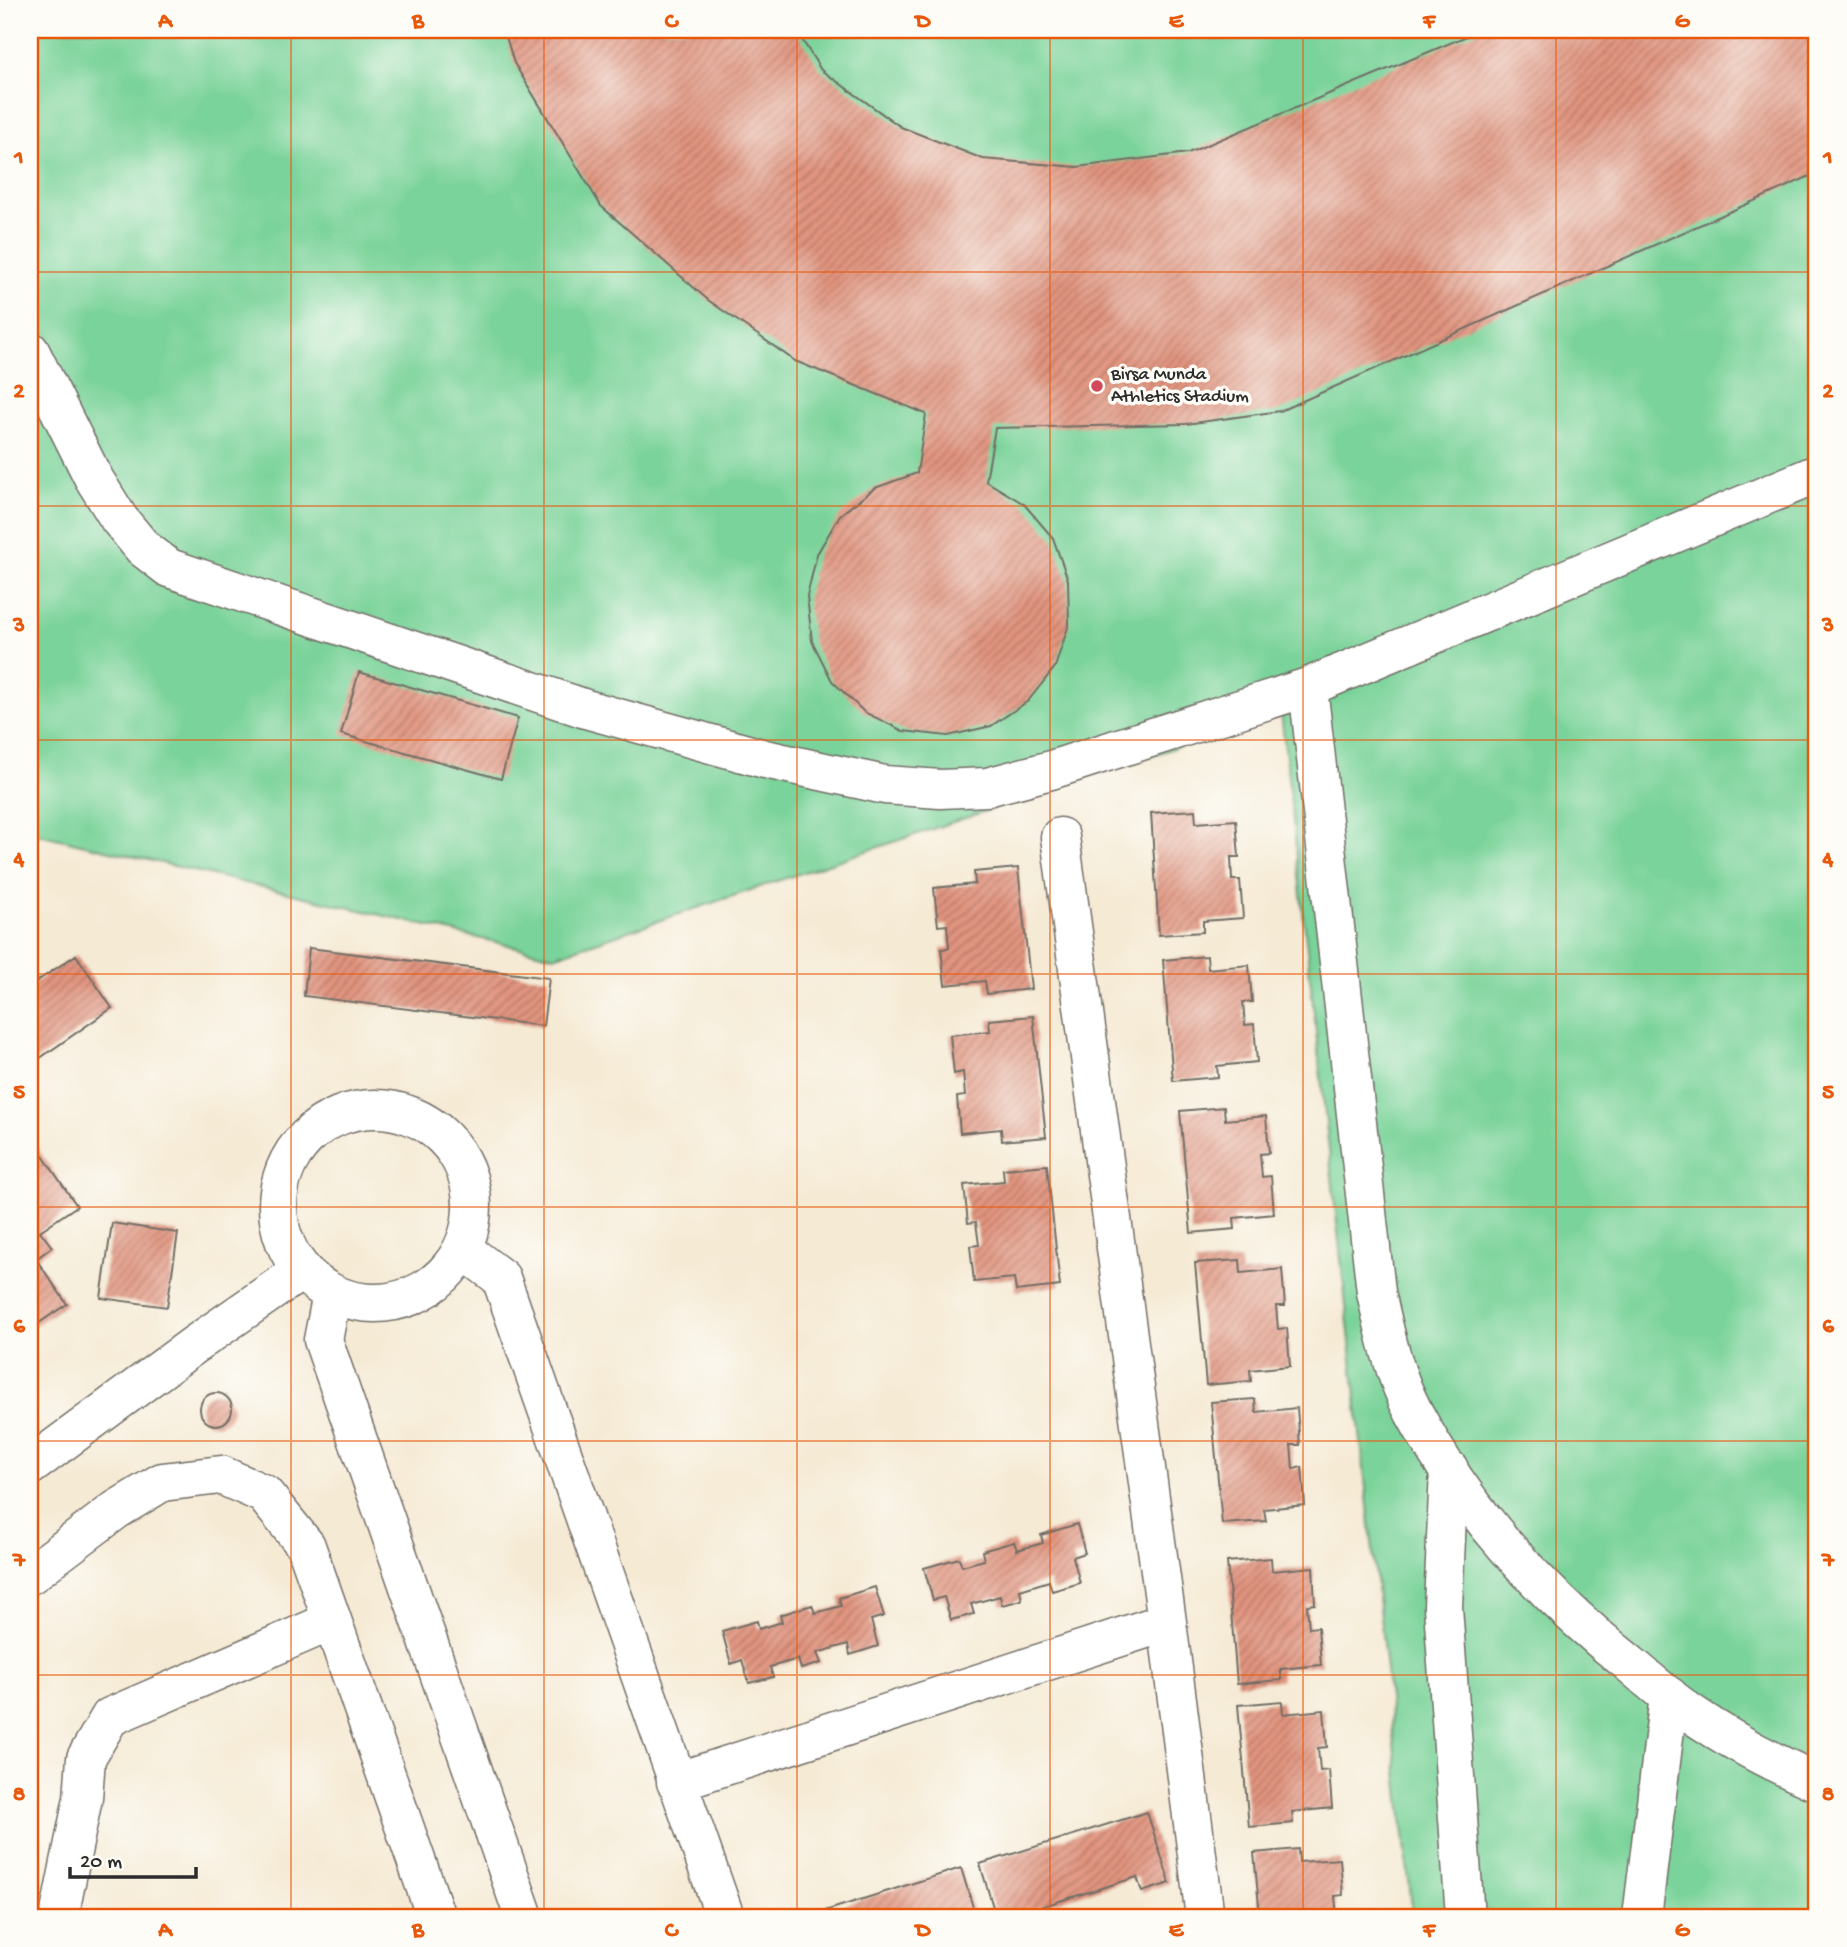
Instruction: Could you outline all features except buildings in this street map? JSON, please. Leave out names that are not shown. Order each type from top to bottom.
[{"type":"lane","points":[[30,351],[93,477],[119,519],[143,548],[169,568],[586,709],[765,759],[885,785],[940,789],[987,787],[1051,770],[1308,687],[1817,474]]},
{"type":"lane","points":[[1308,687],[1376,1292],[1390,1353],[1413,1412],[1490,1531],[1542,1588],[1592,1634],[1692,1714],[1775,1764],[1817,1782]]},
{"type":"lane","points":[[1060,837],[1205,1917]]},
{"type":"lane","points":[[382,1107],[419,1117],[450,1141],[469,1174],[474,1213],[464,1250],[440,1280],[407,1299],[369,1304],[332,1294],[301,1271],[282,1237],[277,1198],[287,1162],[310,1131],[343,1112],[382,1107]]},
{"type":"lane","points":[[464,1250],[501,1278],[725,1917]]},
{"type":"lane","points":[[30,1466],[197,1343],[301,1271]]},
{"type":"lane","points":[[332,1294],[323,1340],[524,1917]]},
{"type":"lane","points":[[1449,1469],[1443,1607],[1465,1917]]},
{"type":"lane","points":[[30,1575],[116,1510],[162,1482],[221,1475],[264,1494],[306,1546],[436,1917]]},
{"type":"lane","points":[[59,1917],[83,1798],[86,1758],[110,1717],[332,1621]]},
{"type":"lane","points":[[676,1782],[1167,1622]]},
{"type":"lane","points":[[1642,1917],[1669,1696]]},
{"type":"green space","points":[[30,30],[1817,30],[1817,1917],[1413,1917],[1281,712],[554,956],[30,832]]},
{"type":"place","name":"Birsa Munda Athletics Stadium","points":[[1097,386]]}]
